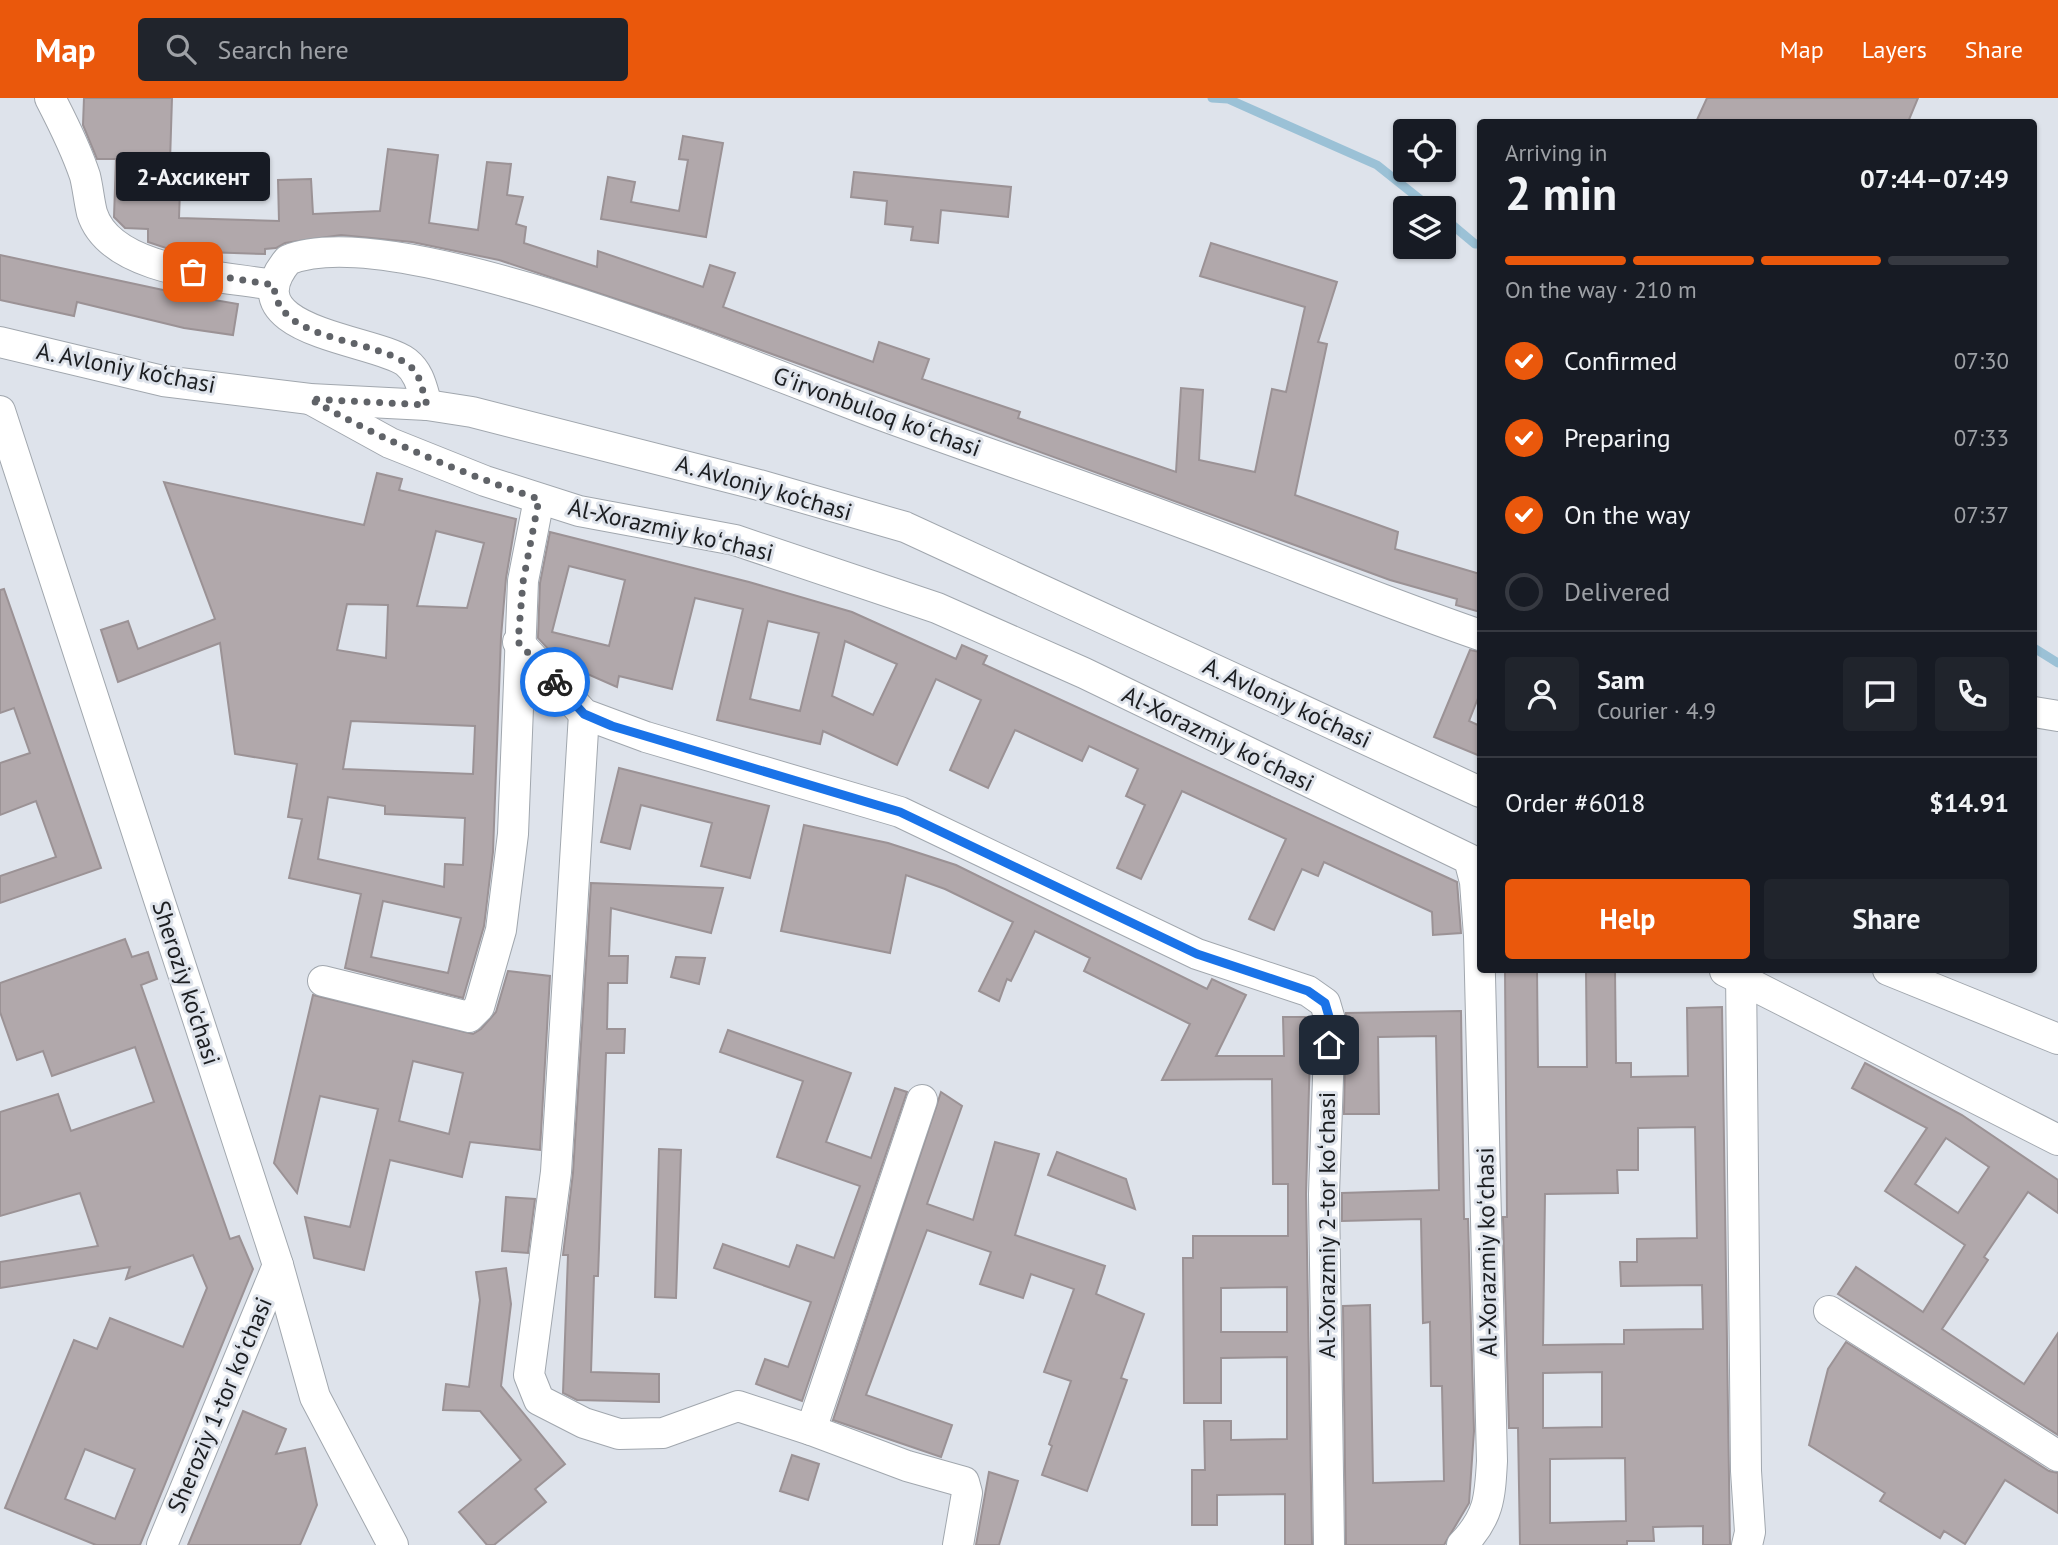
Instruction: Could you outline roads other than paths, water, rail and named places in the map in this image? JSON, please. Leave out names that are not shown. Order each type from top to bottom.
[{"type":"street","points":[[50,98],[66,128],[85,176],[93,215],[101,231],[120,249],[147,262],[274,285],[274,298],[282,310],[326,337],[394,355],[406,362],[416,372],[427,405]]},
{"type":"street","name":"Gʻirvonbuloq koʻchasi","points":[[274,285],[278,273],[288,260],[297,257],[384,254],[573,303],[1186,524],[1477,634]]},
{"type":"street","name":"A. Avloniy ko‘chasi","points":[[0,342],[163,381],[310,399],[427,405],[472,412],[643,454],[905,527],[1477,791]]},
{"type":"street","name":"Al-Xorazmiy koʻchasi","points":[[310,399],[365,431],[419,456],[539,499],[579,511],[736,540],[937,608],[1084,673],[1475,862],[1477,909]]},
{"type":"street","name":"Sheroziy ko'chasi","points":[[0,411],[278,1265],[316,1398],[393,1545]]},
{"type":"street","points":[[323,981],[470,1017],[476,1014],[501,930],[513,834],[518,642],[523,582],[539,499]]},
{"type":"street","name":"Al-Xorazmiy 2-tor koʻchasi","points":[[518,642],[584,714],[646,737],[900,812],[1197,954],[1308,991],[1325,1003],[1330,1020],[1324,1194],[1329,1545]]},
{"type":"street","points":[[2037,712],[2058,716]]},
{"type":"street","points":[[584,714],[556,1172],[529,1375],[539,1400],[584,1423],[619,1434],[663,1433],[738,1406],[907,1466],[964,1482],[967,1493],[958,1545]]},
{"type":"street","name":"Al-Xorazmiy koʻchasi","points":[[1462,1545],[1477,1529],[1490,1504],[1492,1461],[1480,973]]},
{"type":"street","points":[[1734,973],[1746,1471],[1750,1532],[1747,1545]]},
{"type":"street","points":[[1736,973],[2058,1140]]},
{"type":"street","points":[[1895,973],[2058,1040]]},
{"type":"street","points":[[811,1430],[922,1100]]},
{"type":"street","name":"Sheroziy 1-tor koʻchasi","points":[[162,1545],[278,1265]]},
{"type":"street","points":[[1829,1311],[2058,1457]]},
{"type":"waterway","points":[[1212,98],[1228,99],[1377,165],[1416,196]]},
{"type":"waterway","points":[[1456,228],[1477,244]]},
{"type":"waterway","points":[[2037,650],[2058,663]]},
{"type":"place","name":"2-Ахсикент","points":[[193,272]]}]
